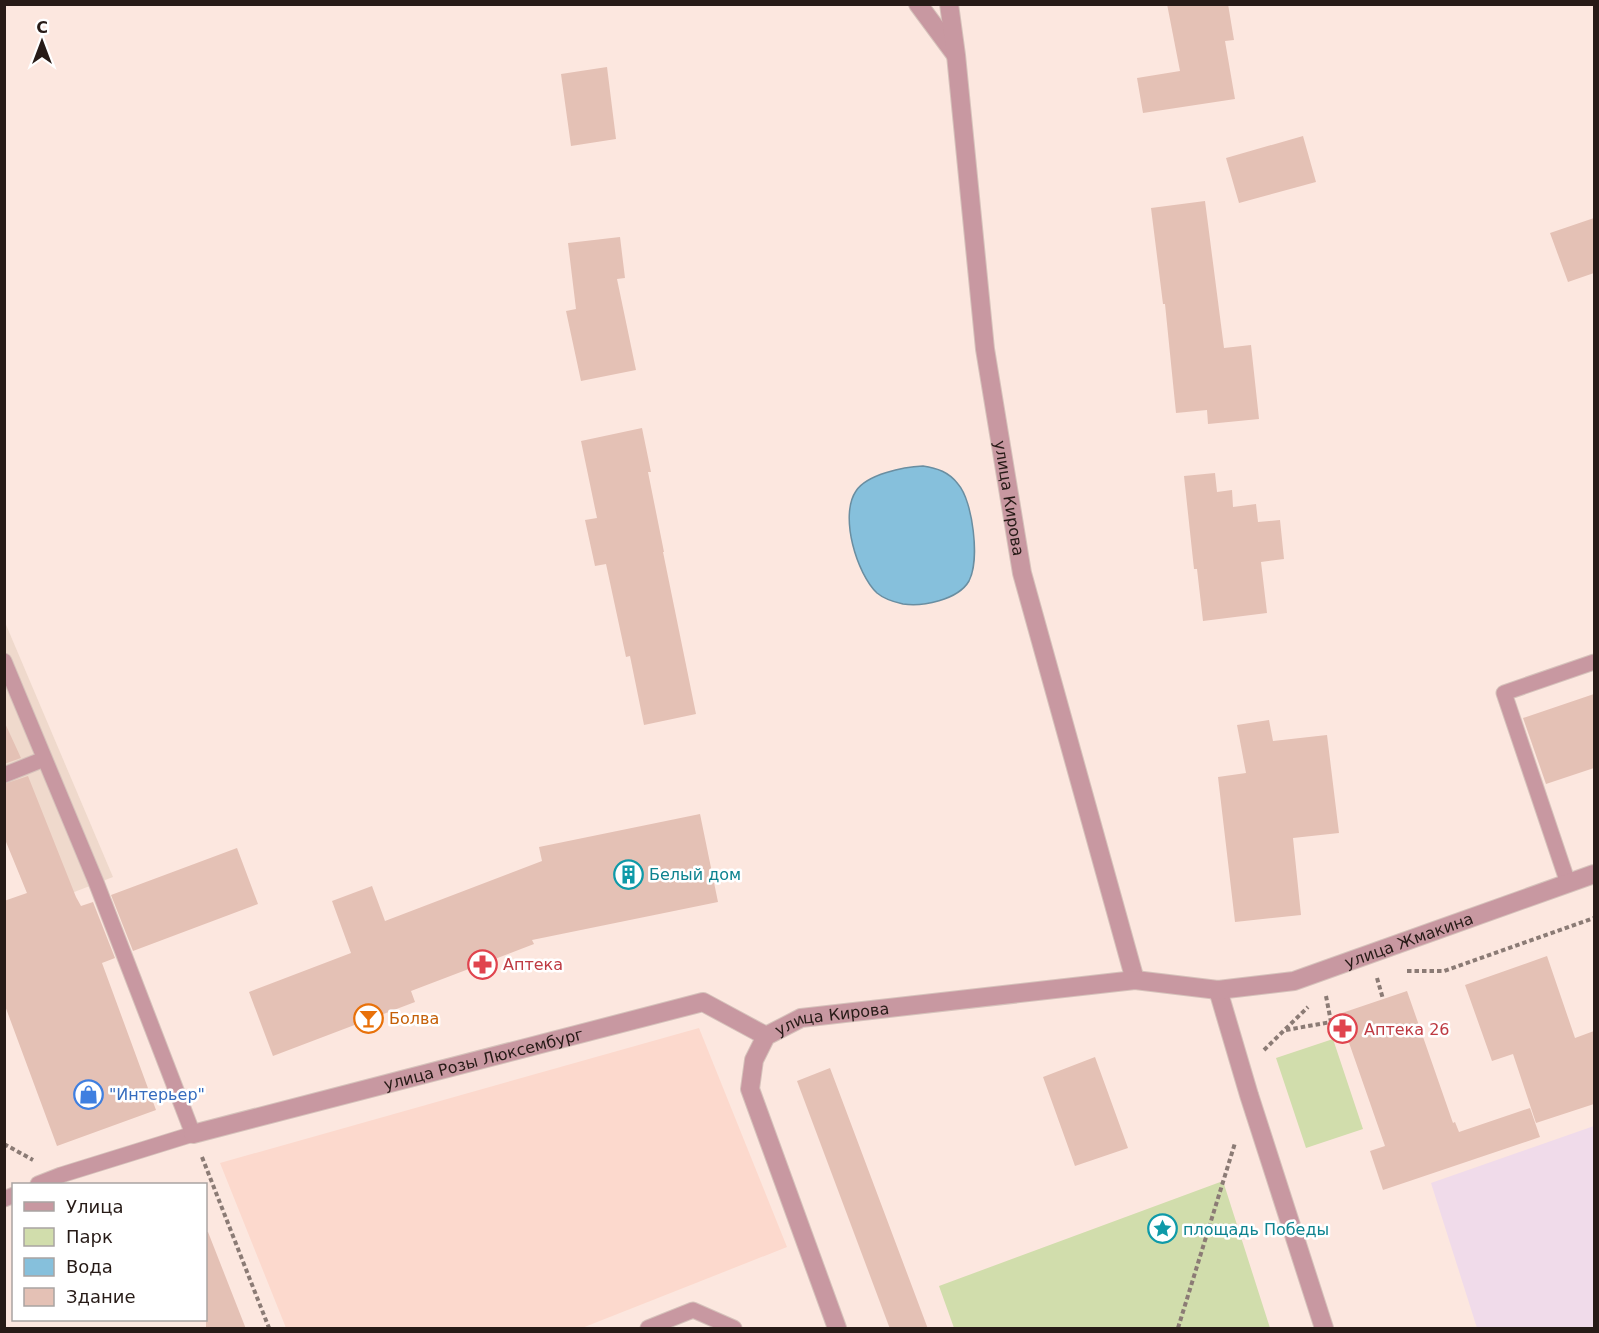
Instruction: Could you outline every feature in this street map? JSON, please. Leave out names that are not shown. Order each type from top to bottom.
[{"type":"street","points":[[918,4],[956,55]]},
{"type":"street","name":"улица Кирова","points":[[949,4],[985,349],[1022,573],[1136,980]]},
{"type":"street","name":"улица Жмакина","points":[[1218,990],[1294,981],[1594,874]]},
{"type":"street","name":"улица Кирова","points":[[837,1329],[750,1089],[754,1060],[766,1036],[801,1018],[1136,980],[1218,990]]},
{"type":"street","points":[[1218,990],[1324,1329]]},
{"type":"street","name":"улица Розы Люксембург","points":[[193,1134],[703,1002],[766,1036]]},
{"type":"lane","points":[[4,661],[96,882],[193,1134],[43,1183]]},
{"type":"lane","points":[[1568,883],[1504,693],[1594,662]]},
{"type":"lane","points":[[4,775],[44,759]]},
{"type":"lane","points":[[648,1329],[693,1310],[734,1329]]},
{"type":"path","points":[[1398,971],[1444,970],[1594,918]]},
{"type":"path","points":[[1376,972],[1383,999]]},
{"type":"path","points":[[1316,998],[1324,990],[1331,1022]]},
{"type":"path","points":[[1262,1052],[1308,1006]]},
{"type":"path","points":[[1284,1030],[1331,1022],[1343,1029]]},
{"type":"path","points":[[193,1134],[269,1329]]},
{"type":"path","points":[[1178,1329],[1236,1140]]},
{"type":"shaded area","points":[[4,620],[113,877],[33,908],[5,837]]},
{"type":"shaded area","points":[[699,1028],[787,1247],[582,1328],[286,1328],[220,1163]]},
{"type":"shaded area","points":[[1594,1126],[1594,1328],[1477,1328],[1431,1183]]},
{"type":"green space","points":[[1333,1039],[1363,1129],[1306,1148],[1276,1058]]},
{"type":"green space","name":"площадь Победы","points":[[1223,1181],[1270,1328],[954,1328],[939,1286]]},
{"type":"water","points":[[923,466],[938,469],[947,474],[963,492],[971,517],[974,559],[969,581],[964,588],[939,601],[911,605],[883,597],[870,584],[857,559],[849,515],[856,491],[868,480],[896,470]]},
{"type":"building","points":[[1167,4],[1228,4],[1234,40],[1225,41],[1235,99],[1143,113],[1137,78],[1180,71]]},
{"type":"building","points":[[607,67],[616,139],[571,146],[561,74]]},
{"type":"building","points":[[1303,136],[1316,182],[1239,203],[1226,158]]},
{"type":"building","points":[[1205,201],[1224,348],[1251,345],[1259,419],[1208,424],[1207,410],[1176,413],[1165,304],[1163,304],[1151,208]]},
{"type":"building","points":[[1594,218],[1594,273],[1568,282],[1550,233]]},
{"type":"building","points":[[620,237],[625,278],[617,279],[636,370],[581,381],[566,311],[576,309],[568,243]]},
{"type":"building","points":[[642,428],[663,552],[696,714],[644,725],[630,656],[626,657],[606,564],[595,566],[585,520],[597,518],[581,441]]},
{"type":"building","points":[[1215,473],[1217,492],[1232,490],[1233,507],[1256,504],[1258,522],[1280,520],[1284,559],[1261,562],[1267,613],[1203,621],[1197,569],[1194,569],[1184,476]]},
{"type":"building","points":[[1594,694],[1594,768],[1546,784],[1523,718]]},
{"type":"building","points":[[1269,720],[1273,741],[1327,735],[1339,833],[1293,838],[1301,915],[1235,922],[1218,777],[1246,773],[1237,725]]},
{"type":"building","points":[[4,721],[21,758],[4,764]]},
{"type":"building","points":[[28,776],[76,897],[81,906],[93,902],[115,958],[102,963],[156,1110],[57,1146],[4,1003],[4,901],[27,893],[4,837],[4,784]]},
{"type":"building","points":[[700,814],[718,902],[532,940],[534,944],[411,991],[415,1002],[273,1056],[249,992],[351,953],[332,901],[372,886],[385,921],[542,861],[539,847]]},
{"type":"building","points":[[237,848],[258,904],[133,951],[111,895]]},
{"type":"building","points":[[1547,956],[1575,1038],[1594,1031],[1594,1104],[1536,1123],[1513,1054],[1492,1061],[1465,985]]},
{"type":"building","points":[[1407,991],[1453,1123],[1455,1122],[1459,1132],[1530,1108],[1540,1137],[1383,1190],[1370,1151],[1385,1146],[1339,1014]]},
{"type":"building","points":[[1095,1057],[1128,1148],[1075,1166],[1043,1077]]},
{"type":"building","points":[[830,1068],[928,1329],[890,1329],[797,1081]]},
{"type":"building","points":[[207,1232],[208,1232],[246,1329],[206,1329]]},
{"type":"place","name":"Белый дом","points":[[628,874]]},
{"type":"place","name":"Аптека","points":[[482,964]]},
{"type":"place","name":"Болва","points":[[368,1018]]},
{"type":"place","name":"Аптека 26","points":[[1343,1029]]},
{"type":"place","name":"\"Интерьер\"","points":[[88,1094]]},
{"type":"place","name":"площадь Победы","points":[[1162,1229]]}]
